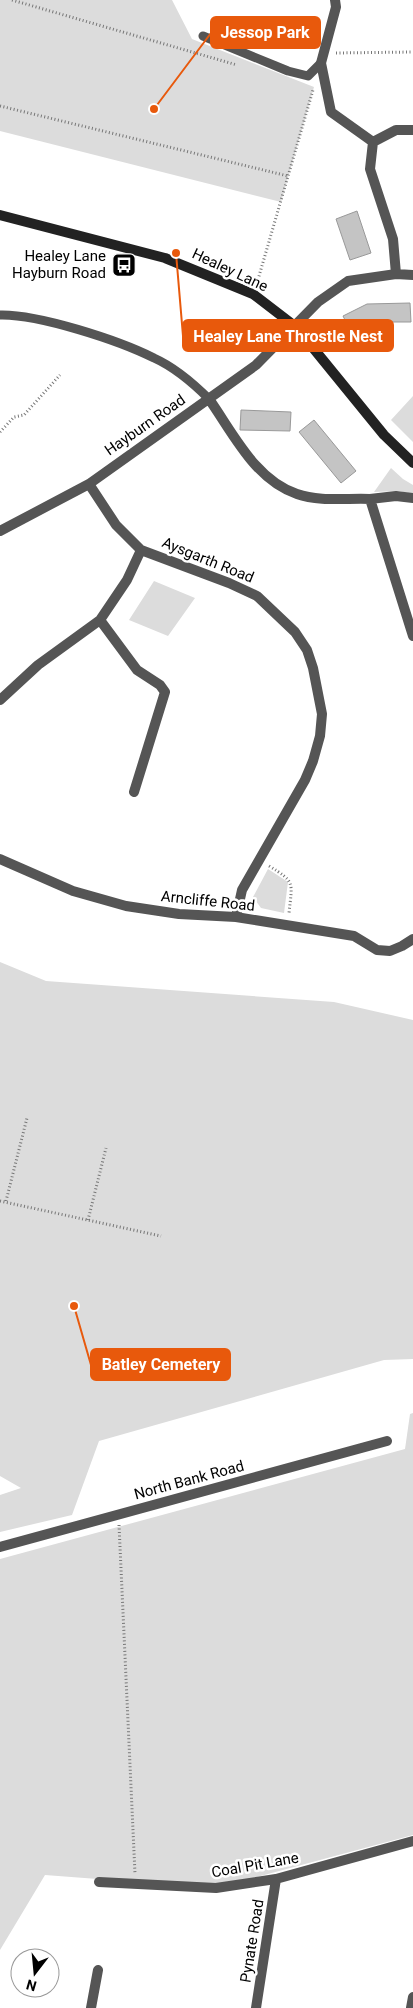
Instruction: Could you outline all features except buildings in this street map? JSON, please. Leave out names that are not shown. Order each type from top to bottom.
[{"type":"main road","name":"Healey Lane","points":[[0,215],[165,258],[254,294],[296,327],[384,435],[413,463]]},
{"type":"street","points":[[335,0],[336,7],[321,63],[332,112],[373,142]]},
{"type":"street","points":[[373,142],[396,130],[413,130]]},
{"type":"street","points":[[373,142],[370,169],[393,239],[396,274]]},
{"type":"street","name":"Hayburn Road","points":[[0,531],[88,484],[209,399],[256,365],[296,327],[318,302],[348,281],[396,274],[413,275]]},
{"type":"street","points":[[209,399],[255,466],[280,487],[297,495],[315,498],[370,499],[396,496],[413,498]]},
{"type":"street","name":"Aysgarth Road","points":[[88,484],[116,525],[141,550],[229,583],[257,596],[295,632],[307,650],[320,695],[322,714],[320,736],[305,780],[242,890],[236,917]]},
{"type":"street","points":[[370,499],[413,636]]},
{"type":"street","points":[[0,700],[38,665],[100,620],[127,580],[141,550]]},
{"type":"street","points":[[100,620],[137,670],[160,685],[165,692],[163,704],[134,792]]},
{"type":"street","name":"Arncliffe Road","points":[[0,859],[73,891],[126,906],[179,914],[236,917],[354,936],[377,950],[390,951],[413,939]]},
{"type":"street","name":"North Bank Road","points":[[0,1547],[387,1442]]},
{"type":"street","name":"Coal Pit Lane","points":[[99,1882],[208,1889],[276,1879],[413,1841]]},
{"type":"street","name":"Pynate Road","points":[[256,2008],[276,1879]]},
{"type":"street","points":[[91,2008],[98,1970]]},
{"type":"street","points":[[411,2008],[413,1997]]},
{"type":"lane","points":[[203,36],[288,71],[308,76],[321,63]]},
{"type":"lane","points":[[0,315],[19,314],[69,328],[155,358],[195,385],[209,399]]},
{"type":"path","points":[[12,0],[239,65]]},
{"type":"path","points":[[321,63],[335,53],[413,52]]},
{"type":"path","points":[[254,294],[314,87]]},
{"type":"path","points":[[0,106],[288,176]]},
{"type":"path","points":[[0,432],[14,417],[24,415],[60,375]]},
{"type":"path","points":[[259,861],[289,880],[292,887],[286,926]]},
{"type":"path","points":[[6,1201],[27,1118]]},
{"type":"path","points":[[88,1220],[106,1148]]},
{"type":"path","points":[[0,1200],[161,1236]]},
{"type":"path","points":[[119,1514],[136,1884]]},
{"type":"shaded area","points":[[0,0],[172,0],[192,39],[314,87],[281,202],[0,131]]},
{"type":"shaded area","points":[[413,396],[413,442],[391,420]]},
{"type":"shaded area","points":[[391,468],[413,485],[413,494],[399,491],[374,492]]},
{"type":"shaded area","points":[[154,581],[195,598],[168,636],[129,620]]},
{"type":"shaded area","points":[[268,869],[288,882],[284,913],[261,908],[253,897]]},
{"type":"shaded area","points":[[0,962],[46,981],[334,1002],[413,1020],[413,1359],[384,1360],[99,1441],[72,1515],[0,1532],[0,1495],[21,1488],[0,1476]]},
{"type":"shaded area","points":[[413,1413],[413,1835],[216,1888],[45,1875],[0,1950],[0,1559],[405,1449],[410,1414]]},
{"type":"place","name":"Jessop Park","points":[[154,109]]},
{"type":"place","name":"Healey Lane Throstle Nest","points":[[176,253]]},
{"type":"place","name":"Healey Lane Hayburn Road","points":[[124,265]]},
{"type":"place","name":"Batley Cemetery","points":[[74,1306]]}]
